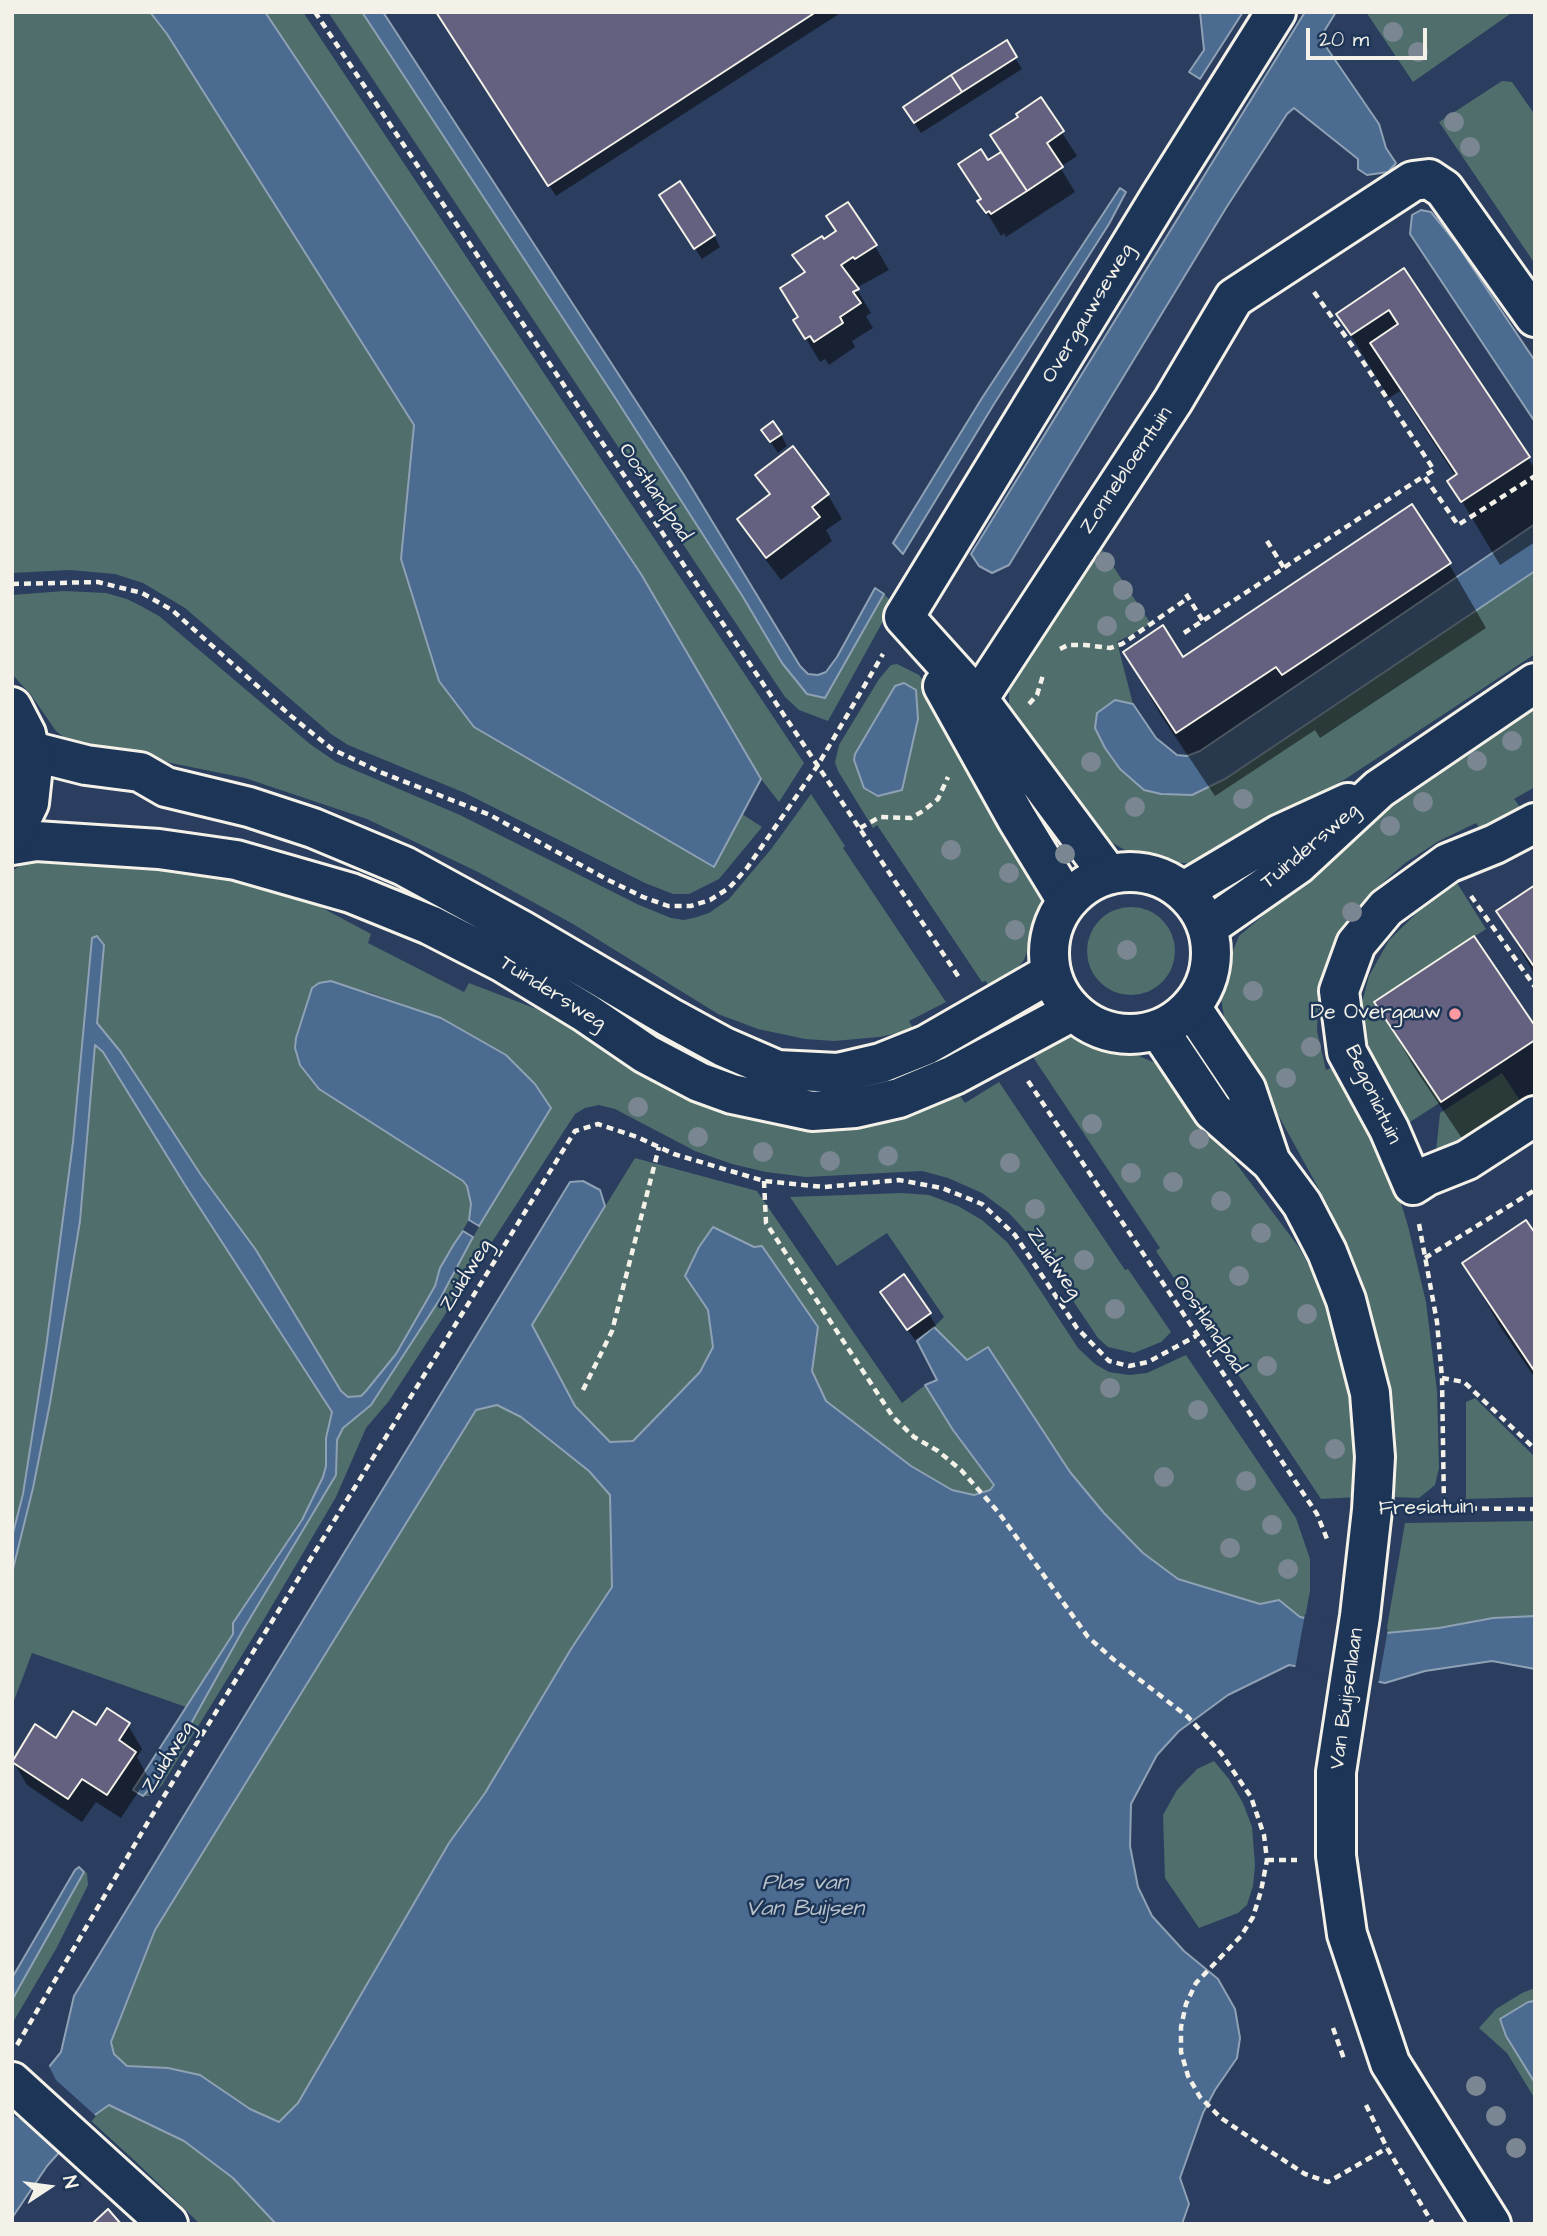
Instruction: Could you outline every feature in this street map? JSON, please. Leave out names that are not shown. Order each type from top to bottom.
[{"type":"street","name":"Overgauwseweg","points":[[904,617],[1276,12]]},
{"type":"street","name":"Zonnebloemtuin","points":[[978,699],[1173,401],[1234,298],[1413,181],[1429,179],[1444,189],[1535,317]]},
{"type":"street","points":[[904,617],[978,699],[1108,874]]},
{"type":"street","points":[[904,617],[1017,819],[1067,901]]},
{"type":"street","name":"Tuindersweg","points":[[1208,927],[1297,865],[1379,789],[1535,683]]},
{"type":"street","points":[[12,708],[26,734],[25,770],[29,803],[12,838]]},
{"type":"street","name":"Tuindersweg","points":[[25,770],[84,791],[137,797],[166,787],[249,807],[313,828],[404,866],[521,930],[669,1017],[724,1047],[777,1070],[838,1073],[881,1063],[926,1045],[1051,973]]},
{"type":"street","name":"Tuindersweg","points":[[1184,891],[1280,834],[1379,789]]},
{"type":"street","name":"Begoniatuin","points":[[1413,1185],[1389,1129],[1347,1052],[1339,991],[1356,944],[1385,908],[1448,863],[1496,844],[1535,823]]},
{"type":"street","name":"Tuindersweg","points":[[12,845],[36,841],[159,849],[236,860],[351,893],[430,925],[502,962],[586,1013],[646,1054],[699,1082],[733,1094],[812,1111],[855,1108],[899,1098],[954,1075],[1073,1011]]},
{"type":"street","points":[[1135,871],[1161,877],[1184,891],[1194,902],[1208,927],[1212,948],[1210,970],[1203,989],[1182,1016],[1158,1030],[1136,1035],[1113,1033],[1091,1025],[1063,999],[1051,973],[1048,948],[1054,923],[1067,901],[1093,880],[1108,874],[1135,871]]},
{"type":"street","name":"Van Buijsenlaan","points":[[1191,1007],[1246,1089],[1271,1162]]},
{"type":"street","name":"Van Buijsenlaan","points":[[1158,1030],[1213,1111],[1271,1162],[1302,1204],[1327,1252],[1346,1300],[1370,1394],[1374,1457],[1372,1510],[1360,1616],[1336,1772],[1335,1856],[1348,1934],[1390,2063],[1491,2224]]},
{"type":"street","points":[[1413,1185],[1427,1176],[1467,1160],[1535,1116]]},
{"type":"street","points":[[15,2075],[78,2142],[168,2224]]},
{"type":"path","name":"Oostlandpad","points":[[315,12],[961,981]]},
{"type":"path","points":[[1184,633],[1434,470],[1292,260]]},
{"type":"path","points":[[1424,476],[1458,525],[1532,478]]},
{"type":"path","points":[[1266,541],[1284,568]]},
{"type":"path","points":[[12,584],[98,582],[142,593],[172,610],[281,708],[332,749],[380,772],[490,815],[608,880],[668,906],[691,906],[710,900],[729,888],[747,868],[818,765],[904,617]]},
{"type":"path","points":[[1186,594],[1203,621]]},
{"type":"path","points":[[1448,863],[1535,987]]},
{"type":"path","name":"Oostlandpad","points":[[1028,1080],[1317,1514],[1329,1544]]},
{"type":"path","name":"Zuidweg","points":[[15,2075],[148,1822],[575,1130],[598,1124],[674,1154],[764,1181],[824,1186],[899,1180],[942,1188],[982,1204],[1015,1235],[1077,1328],[1109,1362],[1129,1366],[1148,1362],[1196,1336]]},
{"type":"path","points":[[583,1390],[612,1331],[659,1147]]},
{"type":"path","points":[[764,1181],[766,1223],[893,1416],[914,1437],[938,1451],[961,1470],[999,1513],[1088,1637],[1112,1659],[1188,1717],[1227,1761],[1251,1797],[1264,1835],[1267,1860],[1261,1891],[1253,1917],[1241,1936],[1196,1983],[1186,2004],[1181,2027],[1181,2052],[1188,2076],[1200,2097],[1221,2118],[1306,2174],[1328,2182],[1387,2148]]},
{"type":"path","points":[[1413,1185],[1437,1322],[1442,1378],[1444,1507]]},
{"type":"path","points":[[1425,1258],[1535,1190]]},
{"type":"path","points":[[1442,1378],[1464,1382],[1535,1450]]},
{"type":"path","name":"Fresiatuin","points":[[1317,1514],[1444,1507],[1535,1509]]},
{"type":"path","points":[[1267,1860],[1301,1860]]},
{"type":"green space","points":[[12,12],[150,12],[167,34],[414,425],[401,559],[439,681],[474,727],[713,866],[742,814],[762,827],[719,879],[689,894],[673,894],[645,883],[465,793],[348,745],[331,734],[185,608],[143,583],[115,574],[70,570],[12,573]]},
{"type":"green space","points":[[265,12],[303,12],[804,763],[779,802],[761,779],[641,574]]},
{"type":"green space","points":[[328,12],[362,12],[614,396],[743,597],[782,663],[807,694],[825,697],[884,594],[893,603],[828,721],[799,710],[785,697]]},
{"type":"green space","points":[[1366,12],[1513,12],[1413,82]]},
{"type":"green space","points":[[1502,81],[1512,82],[1535,115],[1535,264],[1439,122]]},
{"type":"green space","points":[[1094,537],[1151,624],[1117,642],[1133,704],[1116,700],[1192,795],[1241,769],[1535,571],[1535,654],[1347,778],[1218,853],[1195,863],[1178,863],[1132,854],[1107,840],[1005,708],[1009,706],[1009,687],[1013,671]]},
{"type":"green space","points":[[64,591],[106,593],[141,606],[159,616],[310,744],[336,762],[460,815],[639,905],[671,918],[684,920],[697,917],[709,913],[729,899],[772,848],[811,794],[845,846],[843,848],[946,1002],[909,1021],[914,1030],[879,1037],[834,1041],[805,1039],[758,1029],[718,1014],[573,924],[478,872],[367,819],[245,778],[86,750],[72,744],[56,731],[31,695],[12,674],[12,595]]},
{"type":"green space","points":[[897,664],[919,675],[937,700],[1042,896],[1037,923],[1024,960],[1003,985],[991,992],[877,825],[873,828],[835,762],[839,745],[879,679],[891,665]]},
{"type":"green space","points":[[1535,707],[1535,787],[1514,799],[1524,812],[1484,835],[1476,823],[1439,841],[1405,863],[1379,886],[1389,897],[1347,957],[1333,950],[1319,985],[1317,1031],[1326,1070],[1341,1064],[1384,1147],[1408,1226],[1426,1302],[1437,1391],[1439,1468],[1435,1485],[1419,1498],[1394,1497],[1394,1419],[1369,1311],[1331,1211],[1271,1102],[1226,1030],[1221,997],[1228,963],[1239,936],[1395,803]]},
{"type":"green space","points":[[115,855],[289,890],[371,934],[368,943],[464,992],[469,983],[589,1029],[745,1112],[954,1087],[965,1103],[999,1082],[1125,1270],[1128,1269],[1171,1332],[1161,1342],[1134,1353],[1108,1347],[1098,1338],[1029,1235],[1009,1213],[982,1193],[948,1178],[922,1171],[806,1177],[766,1172],[695,1151],[615,1109],[599,1105],[585,1108],[575,1114],[389,1401],[366,1428],[336,1497],[263,1621],[162,1785],[151,1796],[143,1796],[163,1774],[243,1630],[336,1475],[337,1440],[343,1428],[371,1405],[385,1384],[440,1299],[497,1193],[551,1108],[441,1018],[369,992],[312,988],[295,1048],[463,1181],[467,1186],[471,1204],[469,1220],[440,1268],[435,1286],[396,1354],[361,1396],[349,1397],[341,1391],[256,1250],[201,1175],[120,1051],[97,1023],[104,945],[97,936],[92,938],[73,1142],[46,1348],[23,1494],[12,1537],[12,871],[33,857]]},
{"type":"green space","points":[[1457,883],[1486,929],[1375,1002],[1441,1102],[1410,1122],[1369,1056],[1361,1034],[1360,1010],[1369,976],[1389,940],[1421,909]]},
{"type":"green space","points":[[1131,907],[1148,910],[1162,920],[1172,934],[1175,951],[1172,968],[1162,982],[1148,992],[1131,995],[1114,992],[1100,982],[1090,968],[1087,951],[1090,934],[1100,920],[1114,910]]},
{"type":"green space","points":[[1068,1035],[1112,1045],[1163,1066],[1298,1246],[1313,1273],[1344,1365],[1355,1424],[1358,1497],[1321,1499],[1156,1251],[1160,1248],[1027,1048]]},
{"type":"green space","points":[[94,1045],[103,1052],[185,1185],[332,1412],[326,1438],[326,1466],[323,1477],[302,1520],[234,1623],[233,1634],[186,1707],[32,1653],[12,1706],[12,1573],[50,1403],[80,1221]]},
{"type":"green space","points":[[1502,1073],[1521,1102],[1450,1151],[1436,1152],[1440,1113]]},
{"type":"green space","points":[[635,1158],[757,1191],[902,1403],[925,1385],[953,1430],[994,1485],[990,1490],[974,1495],[952,1490],[911,1466],[826,1401],[812,1371],[818,1327],[754,1247],[713,1227],[699,1247],[685,1276],[708,1311],[713,1347],[700,1372],[633,1441],[610,1442],[575,1406],[532,1325]]},
{"type":"green space","points":[[902,1193],[929,1195],[958,1206],[982,1220],[1007,1242],[1078,1348],[1095,1364],[1109,1372],[1129,1375],[1147,1373],[1186,1355],[1296,1518],[1310,1559],[1310,1591],[1305,1618],[1279,1600],[1260,1604],[1178,1579],[1143,1553],[1104,1513],[1070,1472],[989,1347],[967,1360],[934,1327],[944,1317],[887,1233],[837,1266],[790,1197]]},
{"type":"green space","points":[[1475,1398],[1535,1457],[1535,1497],[1466,1499],[1466,1402]]},
{"type":"green space","points":[[496,1405],[521,1417],[589,1471],[610,1495],[612,1587],[571,1649],[485,1793],[449,1843],[298,2103],[279,2122],[250,2109],[200,2075],[168,2068],[127,2066],[114,2054],[111,2043],[155,1930],[476,1410]]},
{"type":"green space","points":[[1535,1521],[1535,1616],[1493,1618],[1439,1628],[1386,1633],[1405,1523]]},
{"type":"green space","points":[[1214,1761],[1229,1779],[1243,1803],[1252,1827],[1255,1865],[1253,1886],[1247,1905],[1238,1913],[1199,1928],[1165,1878],[1163,1815],[1177,1790],[1197,1769]]},
{"type":"green space","points":[[83,1870],[87,1873],[88,1885],[56,1949],[12,2024],[12,2000]]},
{"type":"green space","points":[[1535,1988],[1535,2001],[1528,2002],[1500,2020],[1506,2036],[1535,2083],[1535,2099],[1507,2053],[1479,2028],[1496,2009]]},
{"type":"green space","points":[[109,2104],[184,2141],[233,2178],[276,2224],[200,2224],[89,2119]]},
{"type":"water","points":[[150,12],[265,12],[641,574],[761,779],[714,867],[474,727],[439,681],[401,559],[414,425],[167,34]]},
{"type":"water","points":[[362,12],[383,12],[684,475],[800,666],[808,674],[826,672],[875,588],[884,594],[825,698],[807,694],[782,663],[743,597],[614,396]]},
{"type":"water","points":[[1200,12],[1243,12],[1200,79],[1189,72],[1204,50]]},
{"type":"water","points":[[1305,12],[1336,12],[1320,38],[1379,124],[1386,148],[1396,163],[1388,172],[1367,175],[1358,169],[1358,159],[1294,108],[1287,114],[1226,208],[1009,565],[992,573],[979,566],[971,554]]},
{"type":"water","points":[[1120,188],[1126,192],[1109,224],[994,404],[903,554],[893,543],[982,398]]},
{"type":"water","points":[[1421,210],[1431,212],[1456,243],[1535,361],[1535,422],[1410,234],[1412,215]]},
{"type":"water","points":[[1535,524],[1535,571],[1225,779],[1192,795],[1161,794],[1144,790],[1120,769],[1095,728],[1097,713],[1115,700],[1133,704],[1156,738],[1177,755],[1187,756],[1200,751]]},
{"type":"water","points":[[904,683],[916,690],[918,719],[902,790],[878,796],[864,788],[854,760],[855,754],[895,686]]},
{"type":"water","points":[[97,936],[104,945],[97,1023],[120,1051],[201,1175],[256,1250],[341,1391],[348,1397],[361,1396],[396,1354],[435,1286],[440,1268],[463,1231],[473,1237],[440,1299],[371,1405],[343,1428],[337,1440],[336,1475],[243,1630],[163,1774],[143,1796],[133,1790],[233,1634],[233,1623],[302,1520],[323,1477],[326,1466],[326,1438],[332,1412],[185,1185],[103,1052],[95,1045],[80,1221],[50,1403],[12,1573],[12,1537],[23,1494],[46,1348],[73,1142],[92,938]]},
{"type":"water","points":[[331,981],[441,1018],[506,1055],[535,1084],[551,1108],[479,1226],[469,1220],[471,1204],[467,1186],[463,1181],[319,1089],[300,1065],[295,1048],[296,1038],[312,988],[319,983]]},
{"type":"water","name":"Plas van Van Buijsen","points":[[583,1181],[600,1190],[605,1206],[532,1325],[575,1406],[610,1442],[633,1441],[700,1372],[713,1347],[708,1310],[685,1276],[699,1247],[713,1227],[754,1247],[762,1246],[818,1327],[812,1371],[826,1401],[911,1466],[952,1490],[974,1495],[990,1490],[994,1485],[953,1430],[925,1385],[937,1380],[917,1341],[934,1327],[967,1360],[988,1347],[1070,1472],[1104,1513],[1143,1553],[1178,1579],[1260,1604],[1279,1600],[1300,1617],[1386,1633],[1439,1628],[1493,1618],[1535,1616],[1535,1669],[1492,1661],[1425,1671],[1385,1683],[1289,1665],[1228,1695],[1179,1731],[1157,1755],[1131,1804],[1130,1846],[1138,1887],[1152,1916],[1184,1951],[1218,1979],[1235,2009],[1240,2038],[1237,2058],[1203,2113],[1180,2178],[1189,2204],[1182,2224],[276,2224],[233,2178],[184,2141],[109,2105],[89,2119],[47,2166],[12,2218],[12,2113],[61,2052],[74,1996],[570,1182]],"holes":[[[497,1405],[521,1417],[589,1471],[610,1495],[612,1587],[571,1649],[485,1793],[449,1843],[298,2103],[279,2122],[250,2109],[200,2075],[168,2068],[127,2066],[114,2054],[111,2042],[155,1930],[476,1410]]]},
{"type":"water","points":[[79,1867],[84,1872],[12,2000],[12,1978]]},
{"type":"water","points":[[1535,2001],[1535,2083],[1506,2036],[1500,2019],[1528,2002]]},
{"type":"pier","points":[[1305,1614],[1388,1629],[1378,1685],[1295,1669]]},
{"type":"pier","points":[[48,2064],[56,2080],[96,2116],[62,2154],[26,2122],[12,2115],[12,2108]]},
{"type":"building","points":[[436,12],[816,12],[548,186]]},
{"type":"building","points":[[1007,40],[1017,57],[962,92],[951,75]]},
{"type":"building","points":[[951,75],[962,92],[914,123],[903,107]]},
{"type":"building","points":[[1041,97],[1064,131],[1047,143],[1063,167],[1027,191],[990,135],[1018,117],[1016,114]]},
{"type":"building","points":[[981,149],[988,160],[1001,152],[1027,191],[991,214],[989,211],[986,213],[977,201],[981,199],[958,164]]},
{"type":"building","points":[[680,181],[715,235],[694,249],[659,195]]},
{"type":"building","points":[[848,202],[877,245],[841,265],[859,289],[853,292],[861,303],[840,317],[843,323],[814,342],[810,336],[805,339],[793,320],[798,317],[780,288],[805,272],[792,255],[822,236],[824,239],[836,231],[826,216]]},
{"type":"building","points":[[1404,268],[1530,457],[1461,502],[1447,481],[1457,474],[1370,343],[1398,324],[1389,310],[1351,335],[1336,314]]},
{"type":"building","points":[[773,421],[782,434],[770,442],[761,430]]},
{"type":"building","points":[[793,446],[829,494],[812,507],[820,517],[766,558],[737,519],[770,494],[755,475]]},
{"type":"building","points":[[1412,504],[1451,563],[1282,675],[1276,667],[1176,733],[1123,652],[1163,625],[1183,657]]},
{"type":"building","points":[[1535,885],[1535,968],[1496,911]]},
{"type":"building","name":"De Overgauw","points":[[1474,936],[1535,1026],[1535,1040],[1441,1102],[1374,1002]]},
{"type":"building","points":[[1526,1220],[1535,1233],[1535,1372],[1462,1263]]},
{"type":"building","points":[[904,1274],[931,1313],[907,1330],[880,1292]]},
{"type":"building","points":[[107,1708],[130,1723],[119,1740],[136,1752],[107,1795],[82,1779],[68,1799],[12,1762],[35,1724],[56,1738],[73,1711],[96,1725]]},
{"type":"building","points":[[108,2209],[121,2224],[92,2224]]},
{"type":"place","name":"De Overgauw","points":[[1455,1014]]}]
